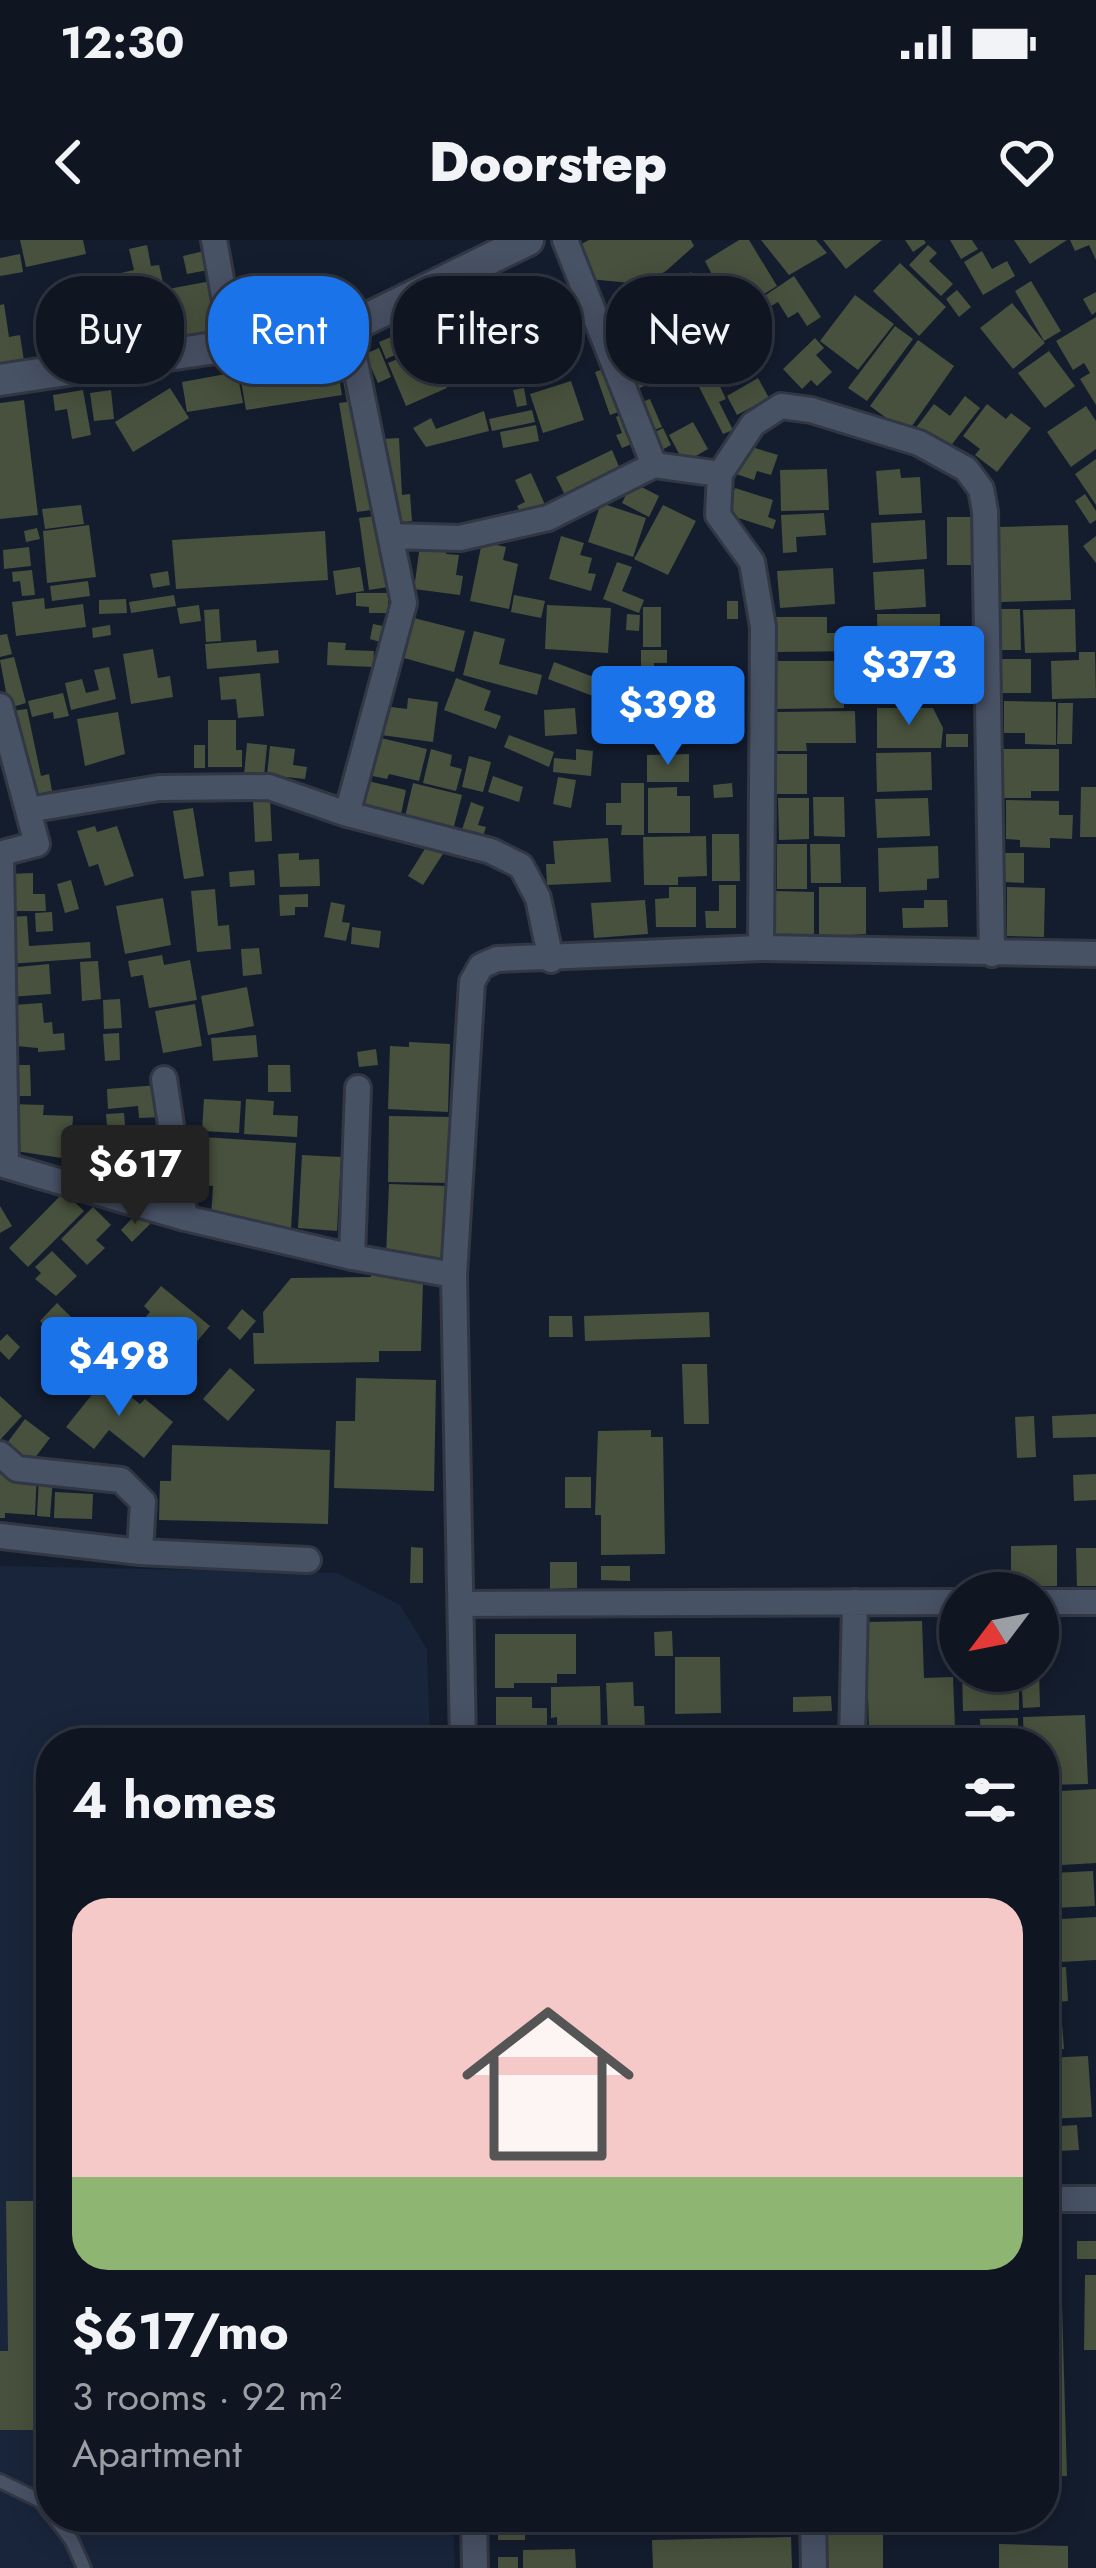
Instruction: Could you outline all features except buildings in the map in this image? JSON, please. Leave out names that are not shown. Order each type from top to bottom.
[{"type":"street","points":[[214,240],[220,276]]},
{"type":"street","points":[[369,318],[528,240]]},
{"type":"street","points":[[565,240],[654,464]]},
{"type":"street","points":[[0,380],[208,350]]},
{"type":"street","points":[[347,814],[404,603],[360,384]]},
{"type":"street","points":[[760,948],[763,627],[752,562],[718,515],[720,474],[753,424],[781,406],[811,410],[919,443],[966,469],[981,489],[992,954]]},
{"type":"street","points":[[391,536],[460,538],[548,518],[654,464],[720,474]]},
{"type":"street","points":[[0,706],[37,844],[6,852],[2,859],[3,1164],[184,1218],[454,1275]]},
{"type":"street","points":[[28,810],[159,788],[269,787],[347,814],[470,845],[520,866],[538,898],[551,960]]},
{"type":"street","points":[[463,1728],[454,1275],[472,982],[481,966],[496,959],[760,948],[1096,954]]},
{"type":"street","points":[[164,1079],[184,1218]]},
{"type":"street","points":[[352,1257],[358,1088]]},
{"type":"street","points":[[0,1454],[17,1468],[122,1480],[142,1502],[140,1552]]},
{"type":"street","points":[[0,1536],[140,1552],[308,1560]]},
{"type":"street","points":[[852,1728],[854,1602]]},
{"type":"street","points":[[463,1604],[939,1602]]},
{"type":"street","points":[[1059,1602],[1096,1602]]},
{"type":"street","points":[[1059,2199],[1096,2199]]},
{"type":"street","points":[[475,2532],[476,2568]]},
{"type":"street","points":[[814,2532],[814,2568]]},
{"type":"lane","points":[[0,2481],[36,2499]]},
{"type":"lane","points":[[65,2532],[84,2568]]},
{"type":"shaded area","points":[[0,1566],[337,1573],[400,1605],[427,1649],[430,1728],[36,1728],[36,2532],[454,2532],[455,2568],[0,2568]]}]
